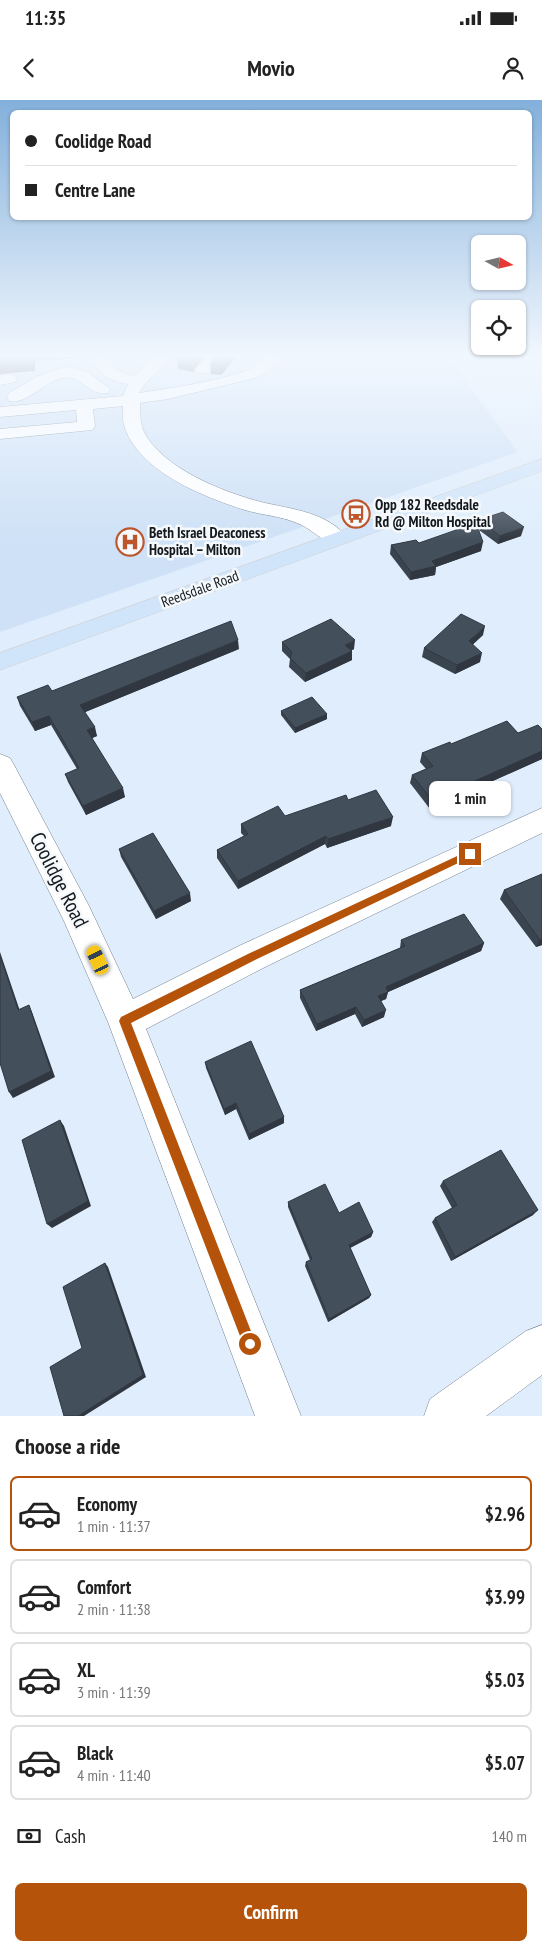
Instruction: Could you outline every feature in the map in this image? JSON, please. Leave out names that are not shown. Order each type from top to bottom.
[{"type":"main road","name":"Reedsdale Road","points":[[0,662],[542,465]]},
{"type":"street","points":[[0,434],[86,426],[85,418]]},
{"type":"street","points":[[132,418],[138,436],[153,455],[179,475],[222,496],[311,521],[337,539]]},
{"type":"street","name":"Coolidge Road","points":[[0,765],[78,916],[124,1021],[278,1416]]},
{"type":"street","points":[[124,1021],[253,956],[542,820]]},
{"type":"street","points":[[447,1416],[542,1347]]},
{"type":"shaded area","name":"Beth Israel Deaconess Hospital – Milton","points":[[0,418],[493,418],[518,452],[0,632]]},
{"type":"building","points":[[503,512],[524,527],[500,536],[479,520]]},
{"type":"building","points":[[476,523],[483,542],[432,561],[436,566],[411,572],[391,545],[416,540],[419,543]]},
{"type":"building","points":[[461,614],[485,626],[469,641],[482,653],[457,665],[424,648]]},
{"type":"building","points":[[331,619],[355,640],[345,645],[352,651],[306,673],[290,658],[292,652],[282,642]]},
{"type":"building","points":[[231,621],[238,640],[80,705],[95,727],[87,730],[123,788],[83,806],[65,774],[79,768],[49,716],[32,722],[17,697],[48,685],[52,691]]},
{"type":"building","points":[[312,697],[327,714],[295,728],[281,711]]},
{"type":"building","points":[[507,721],[518,733],[538,725],[542,729],[542,751],[432,800],[412,775],[433,766],[422,753],[450,742],[451,744]]},
{"type":"building","points":[[376,790],[393,817],[328,839],[326,836],[238,881],[217,850],[248,834],[241,824],[278,806],[285,816],[346,795],[348,800]]},
{"type":"building","points":[[153,833],[190,893],[154,911],[119,849]]},
{"type":"building","points":[[542,874],[542,939],[540,940],[504,890]]},
{"type":"building","points":[[464,914],[484,943],[386,987],[388,992],[378,996],[386,1010],[364,1020],[356,1007],[317,1024],[300,990],[405,946],[401,940]]},
{"type":"building","points":[[0,956],[18,1010],[29,1005],[51,1071],[9,1092],[0,1063]]},
{"type":"building","points":[[251,1041],[284,1117],[249,1134],[236,1103],[224,1109],[205,1062]]},
{"type":"building","points":[[60,1120],[88,1201],[47,1224],[22,1140]]},
{"type":"building","points":[[501,1150],[538,1210],[455,1257],[435,1218],[457,1205],[443,1181]]},
{"type":"building","points":[[325,1184],[339,1213],[359,1202],[373,1232],[349,1245],[371,1295],[329,1319],[306,1262],[312,1259],[288,1202]]},
{"type":"building","points":[[105,1263],[143,1375],[78,1416],[64,1416],[50,1367],[82,1348],[63,1287]]},
{"type":"place","name":"Opp 182 Reedsdale Rd @ Milton Hospital","points":[[356,514]]},
{"type":"place","name":"Beth Israel Deaconess Hospital – Milton","points":[[130,542]]},
{"type":"route","points":[[250,1344],[124,1021],[253,956],[470,854]]}]
